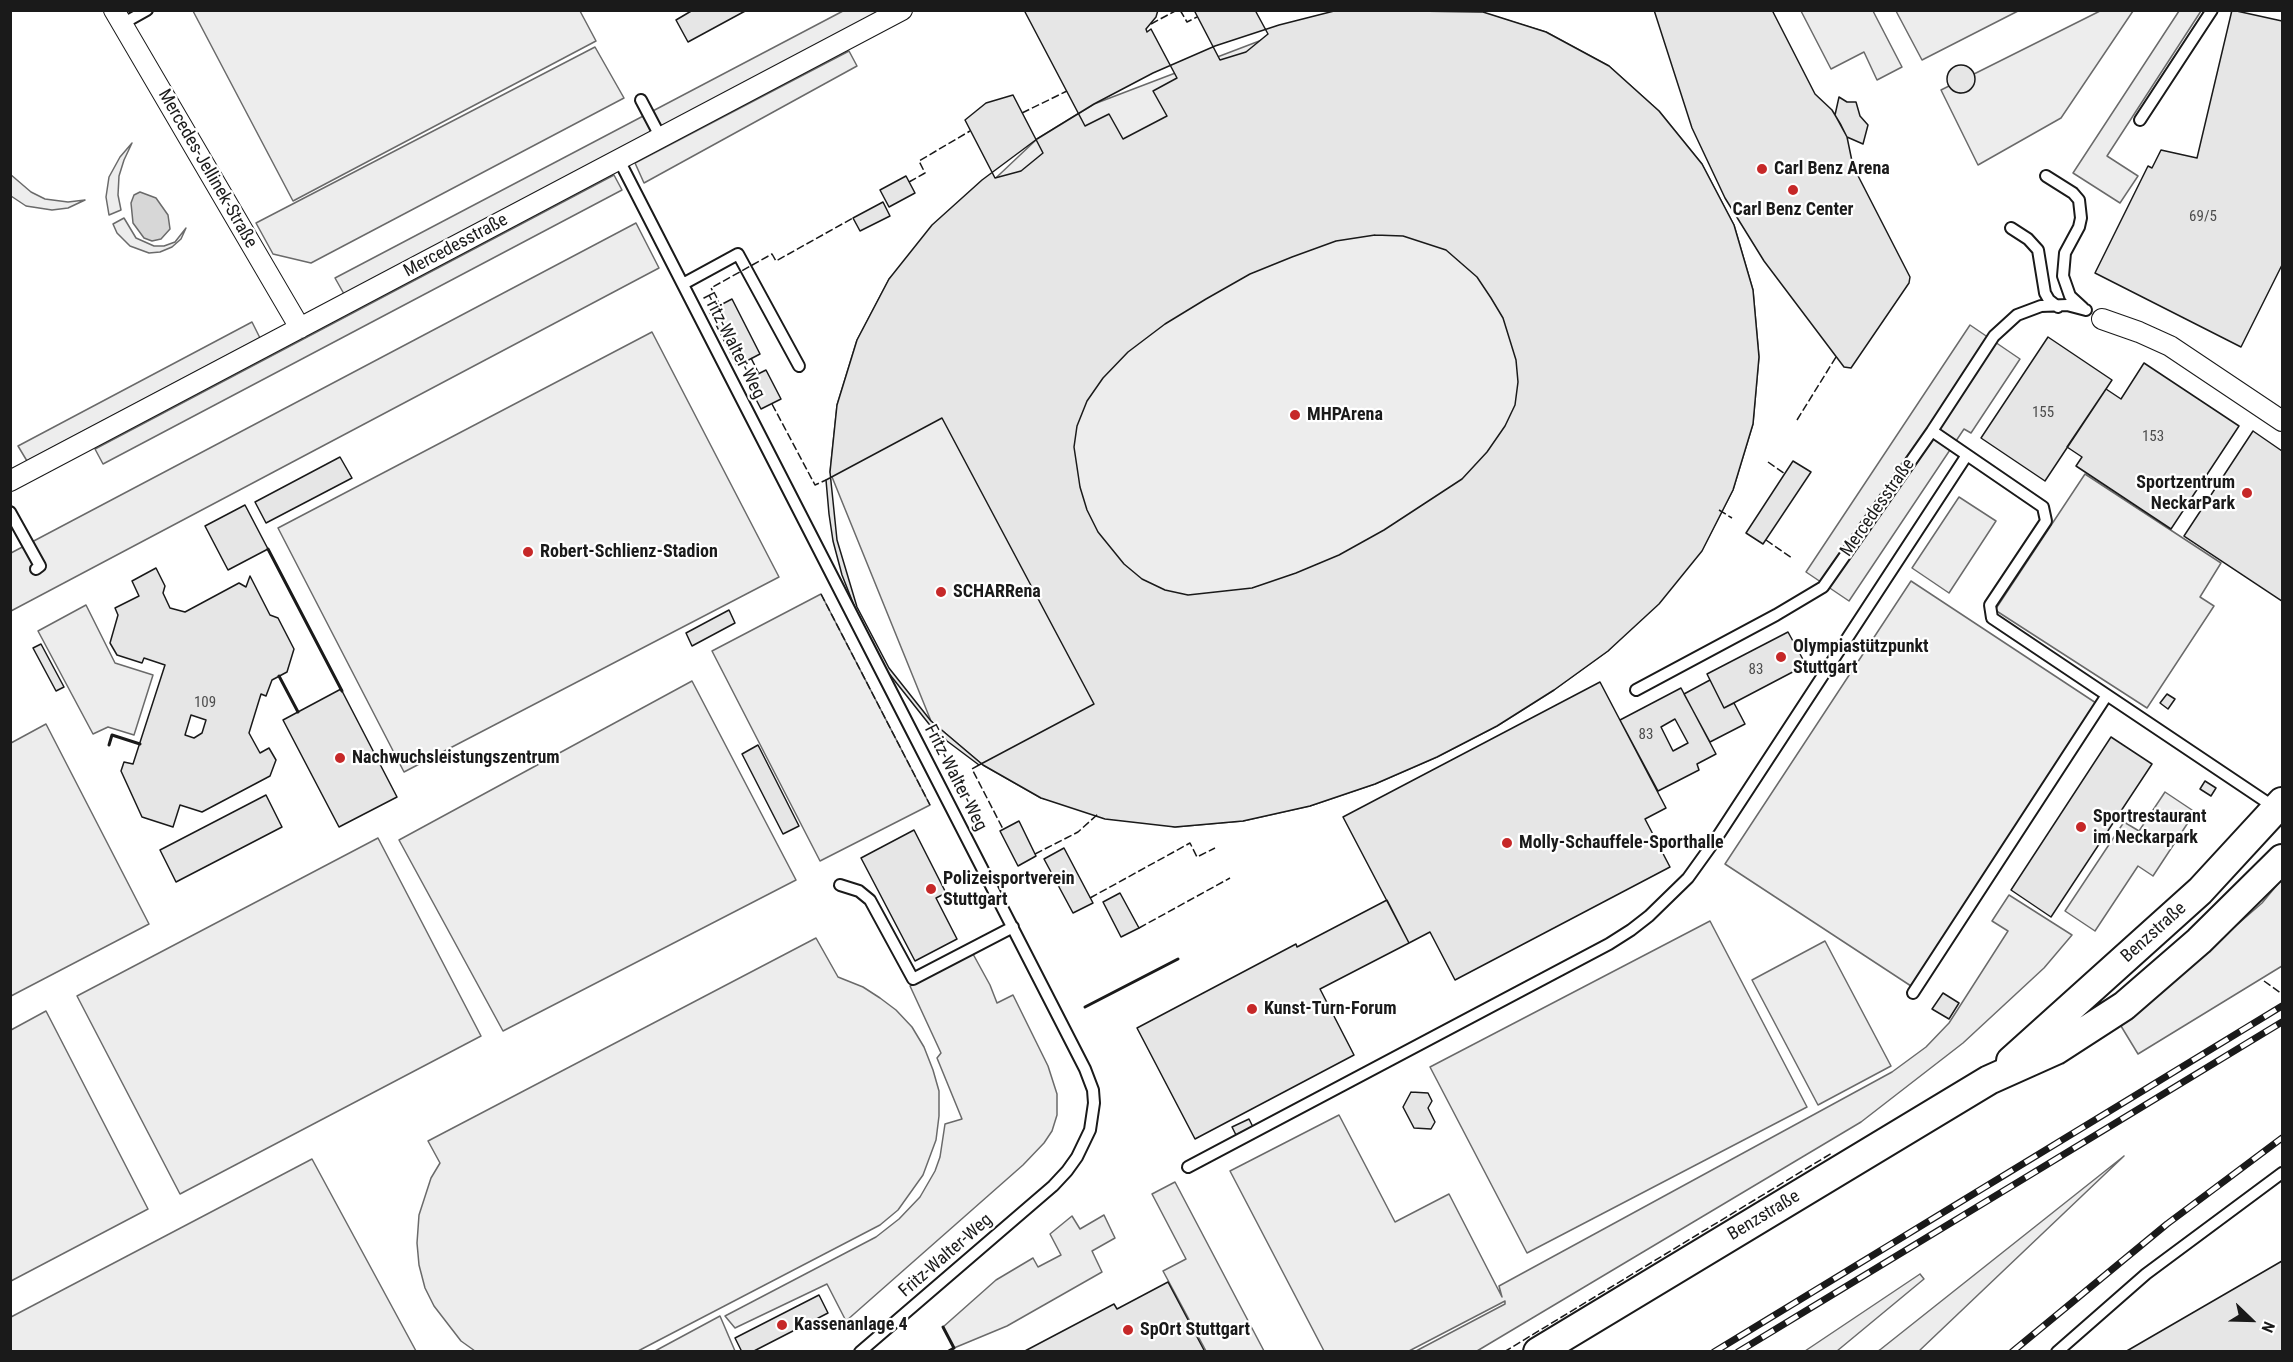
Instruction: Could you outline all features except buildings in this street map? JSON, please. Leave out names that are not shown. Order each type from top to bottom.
[{"type":"main road","name":"Benzstraße","points":[[1989,1080],[2200,891],[2280,805]]},
{"type":"main road","name":"Benzstraße","points":[[1538,1352],[1989,1080],[2056,1050],[2124,1006],[2199,941],[2283,859]]},
{"type":"street","name":"Mercedesstraße","points":[[10,481],[902,10]]},
{"type":"street","name":"Mercedes-Jellinek-Straße","points":[[118,17],[300,328]]},
{"type":"street","points":[[2094,314],[2170,346],[2283,421]]},
{"type":"lane","points":[[118,17],[147,10]]},
{"type":"lane","points":[[2140,120],[2212,10]]},
{"type":"lane","points":[[640,100],[661,138]]},
{"type":"lane","name":"Fritz-Walter-Weg","points":[[619,160],[1089,1077],[1094,1103],[1090,1130],[1077,1157],[1053,1186],[860,1352]]},
{"type":"lane","points":[[2046,176],[2073,193],[2079,200],[2081,218],[2079,227],[2065,253],[2063,276],[2070,296],[2094,314]]},
{"type":"lane","points":[[2011,228],[2028,239],[2038,250],[2045,293],[2054,305],[2069,312],[2094,314]]},
{"type":"lane","points":[[683,284],[738,255],[799,366]]},
{"type":"lane","name":"Mercedesstraße","points":[[1636,690],[1776,615],[1823,587],[1932,431],[1994,336],[2017,315],[2041,306],[2054,305],[2067,305],[2094,314]]},
{"type":"lane","points":[[1932,431],[2043,507],[2046,521],[1990,605],[1992,618],[2107,695],[2280,805]]},
{"type":"lane","points":[[1188,1167],[1609,944],[1657,909],[1688,878],[1716,839],[1967,455]]},
{"type":"lane","points":[[10,512],[40,567],[36,569]]},
{"type":"lane","points":[[1913,993],[2107,695]]},
{"type":"lane","points":[[840,885],[859,891],[870,900],[913,979],[1013,927]]},
{"type":"lane","points":[[2057,1352],[2146,1274],[2283,1173]]},
{"type":"shaded area","name":"MHPArena","points":[[1474,10],[1546,32],[1609,66],[1659,111],[1702,164],[1734,225],[1753,290],[1759,357],[1753,424],[1733,490],[1702,550],[1608,651],[1554,690],[1497,726],[1437,757],[1375,784],[1310,806],[1243,821],[1175,827],[1041,798],[983,765],[931,721],[830,472],[837,405],[857,340],[889,279],[1037,139],[1094,104],[1338,11]]},
{"type":"shaded area","points":[[2102,10],[2133,11],[2061,118],[1978,165],[1941,90],[1949,86],[1960,93],[1969,90],[1974,83],[1974,74]]},
{"type":"shaded area","points":[[193,11],[580,11],[596,41],[293,201]]},
{"type":"shaded area","points":[[843,11],[880,11],[344,294],[335,278]]},
{"type":"shaded area","points":[[1801,11],[1873,11],[1902,67],[1877,80],[1864,52],[1831,69]]},
{"type":"shaded area","points":[[1896,11],[2018,11],[1922,60]]},
{"type":"shaded area","points":[[2179,11],[2201,11],[2107,156],[2138,176],[2120,203],[2073,173]]},
{"type":"shaded area","points":[[595,47],[624,98],[311,263],[273,254],[256,223]]},
{"type":"shaded area","points":[[849,51],[857,66],[644,183],[635,163]]},
{"type":"shaded area","points":[[132,143],[119,176],[118,195],[121,210],[109,215],[106,197],[109,177],[120,157]]},
{"type":"shaded area","points":[[10,174],[31,192],[45,199],[68,202],[85,200],[68,208],[52,210],[26,206],[11,196]]},
{"type":"shaded area","points":[[614,175],[622,190],[103,464],[95,449]]},
{"type":"shaded area","points":[[140,192],[156,198],[168,215],[170,229],[161,239],[152,241],[144,238],[133,223],[131,203],[134,195]]},
{"type":"shaded area","points":[[124,218],[136,238],[154,246],[164,246],[175,242],[186,228],[181,239],[172,247],[160,252],[149,253],[130,246],[117,233],[113,224]]},
{"type":"shaded area","points":[[636,223],[659,268],[11,611],[11,553]]},
{"type":"shaded area","points":[[252,322],[260,338],[27,461],[18,446]]},
{"type":"shaded area","points":[[1970,325],[2020,359],[1971,433],[1964,429],[1849,601],[1806,572]]},
{"type":"shaded area","name":"Robert-Schlienz-Stadion","points":[[652,332],[779,577],[404,772],[278,528]]},
{"type":"shaded area","points":[[2085,474],[2221,563],[2200,597],[2214,606],[2147,708],[1995,610]]},
{"type":"shaded area","points":[[1959,497],[1996,521],[1949,593],[1912,568]]},
{"type":"shaded area","points":[[1911,581],[2096,703],[1911,986],[1725,864]]},
{"type":"shaded area","points":[[821,594],[930,805],[820,861],[712,651]]},
{"type":"shaded area","points":[[86,605],[115,663],[153,675],[134,735],[108,727],[93,734],[38,631]]},
{"type":"shaded area","points":[[692,681],[796,880],[503,1031],[399,840]]},
{"type":"shaded area","points":[[46,724],[149,924],[11,996],[11,743]]},
{"type":"shaded area","points":[[2165,792],[2195,812],[2153,876],[2138,866],[2095,931],[2065,911],[2124,822],[2139,831]]},
{"type":"shaded area","points":[[378,838],[481,1036],[180,1194],[77,996]]},
{"type":"shaded area","points":[[2282,879],[2282,966],[2138,1054],[2121,1026],[2262,903]]},
{"type":"shaded area","points":[[2009,895],[2072,935],[2044,968],[1963,1043],[1861,1122],[1477,1351],[1416,1351],[1505,1304],[1505,1301],[1409,1351],[1324,1351],[1230,1171],[1339,1115],[1395,1222],[1449,1194],[1502,1297],[1499,1286],[1892,1072],[1926,1047],[1949,1023],[2008,931],[1992,921]]},
{"type":"shaded area","points":[[1710,921],[1807,1107],[1527,1253],[1430,1067]]},
{"type":"shaded area","points":[[816,938],[838,977],[863,987],[880,998],[896,1010],[912,1027],[924,1047],[933,1070],[939,1091],[936,1140],[923,1175],[898,1210],[880,1225],[638,1351],[475,1351],[461,1341],[434,1306],[425,1288],[419,1265],[417,1243],[419,1215],[431,1178],[440,1163],[428,1141]]},
{"type":"shaded area","points":[[1825,941],[1891,1066],[1818,1105],[1752,980]]},
{"type":"shaded area","points":[[973,954],[997,1003],[1013,995],[1048,1066],[1057,1094],[1057,1115],[1052,1131],[1023,1165],[846,1321],[827,1284],[735,1328],[725,1316],[876,1237],[899,1219],[920,1197],[940,1157],[945,1124],[962,1119],[937,1058],[941,1053],[910,986]]},
{"type":"shaded area","points":[[46,1011],[148,1209],[11,1281],[11,1030]]},
{"type":"shaded area","points":[[2124,1156],[1919,1351],[1878,1351],[1881,1349]]},
{"type":"shaded area","points":[[312,1159],[416,1351],[11,1351],[11,1317]]},
{"type":"shaded area","points":[[1175,1182],[1264,1351],[1206,1351],[1163,1271],[1186,1259],[1152,1194]]},
{"type":"shaded area","points":[[1104,1215],[1115,1238],[1092,1251],[1102,1272],[1007,1326],[954,1348],[943,1327],[996,1280],[1033,1258],[1038,1267],[1061,1255],[1050,1234],[1072,1216],[1080,1229]]},
{"type":"shaded area","points":[[1920,1274],[1924,1279],[1837,1351],[1805,1351]]},
{"type":"shaded area","points":[[720,1316],[735,1351],[655,1351]]},
{"type":"railway","points":[[1714,1352],[2282,1006]]},
{"type":"railway","points":[[1738,1352],[2282,1022]]},
{"type":"railway","points":[[2012,1352],[2167,1224],[2282,1138]]},
{"type":"fence","points":[[1151,24],[1177,10]]},
{"type":"fence","points":[[1180,10],[1187,22],[1197,17]]},
{"type":"fence","points":[[1022,113],[1067,91]]},
{"type":"fence","points":[[909,182],[925,173],[919,161],[970,131]]},
{"type":"fence","points":[[720,305],[711,288],[772,254],[776,261],[853,218]]},
{"type":"fence","points":[[1797,420],[1836,357]]},
{"type":"fence","points":[[751,358],[759,374]]},
{"type":"fence","points":[[772,404],[815,485],[826,480]]},
{"type":"fence","points":[[1768,462],[1785,474]]},
{"type":"fence","points":[[1719,510],[1732,518]]},
{"type":"fence","points":[[1766,540],[1792,558]]},
{"type":"fence","points":[[821,594],[930,805]]},
{"type":"fence","points":[[979,765],[972,769],[1003,829]]},
{"type":"fence","points":[[1035,854],[1078,832],[1098,814]]},
{"type":"fence","points":[[1090,898],[1190,843],[1197,857],[1215,848]]},
{"type":"fence","points":[[1139,928],[1230,878]]},
{"type":"fence","points":[[2264,981],[2282,994]]},
{"type":"fence","points":[[1504,1352],[1832,1153]]},
{"type":"wall","points":[[268,549],[342,691]]},
{"type":"wall","points":[[279,676],[298,712]]},
{"type":"wall","points":[[109,745],[112,735],[140,744]]},
{"type":"wall","points":[[1085,1007],[1178,959]]},
{"type":"wall","points":[[943,1327],[954,1348],[947,1352]]},
{"type":"place","name":"Carl Benz Arena","points":[[1762,169]]},
{"type":"place","name":"Carl Benz Center","points":[[1793,190]]},
{"type":"place","name":"MHPArena","points":[[1295,415]]},
{"type":"place","name":"Sportzentrum NeckarPark","points":[[2247,493]]},
{"type":"place","name":"Robert-Schlienz-Stadion","points":[[528,552]]},
{"type":"place","name":"SCHARRena","points":[[941,592]]},
{"type":"place","name":"Olympiastützpunkt Stuttgart","points":[[1781,657]]},
{"type":"place","name":"Nachwuchsleistungszentrum","points":[[340,758]]},
{"type":"place","name":"Sportrestaurant im Neckarpark","points":[[2081,827]]},
{"type":"place","name":"Molly-Schauffele-Sporthalle","points":[[1507,843]]},
{"type":"place","name":"Polizeisportverein Stuttgart","points":[[931,889]]},
{"type":"place","name":"Kunst-Turn-Forum","points":[[1252,1009]]},
{"type":"place","name":"Kassenanlage 4","points":[[782,1325]]},
{"type":"place","name":"SpOrt Stuttgart","points":[[1128,1330]]}]
